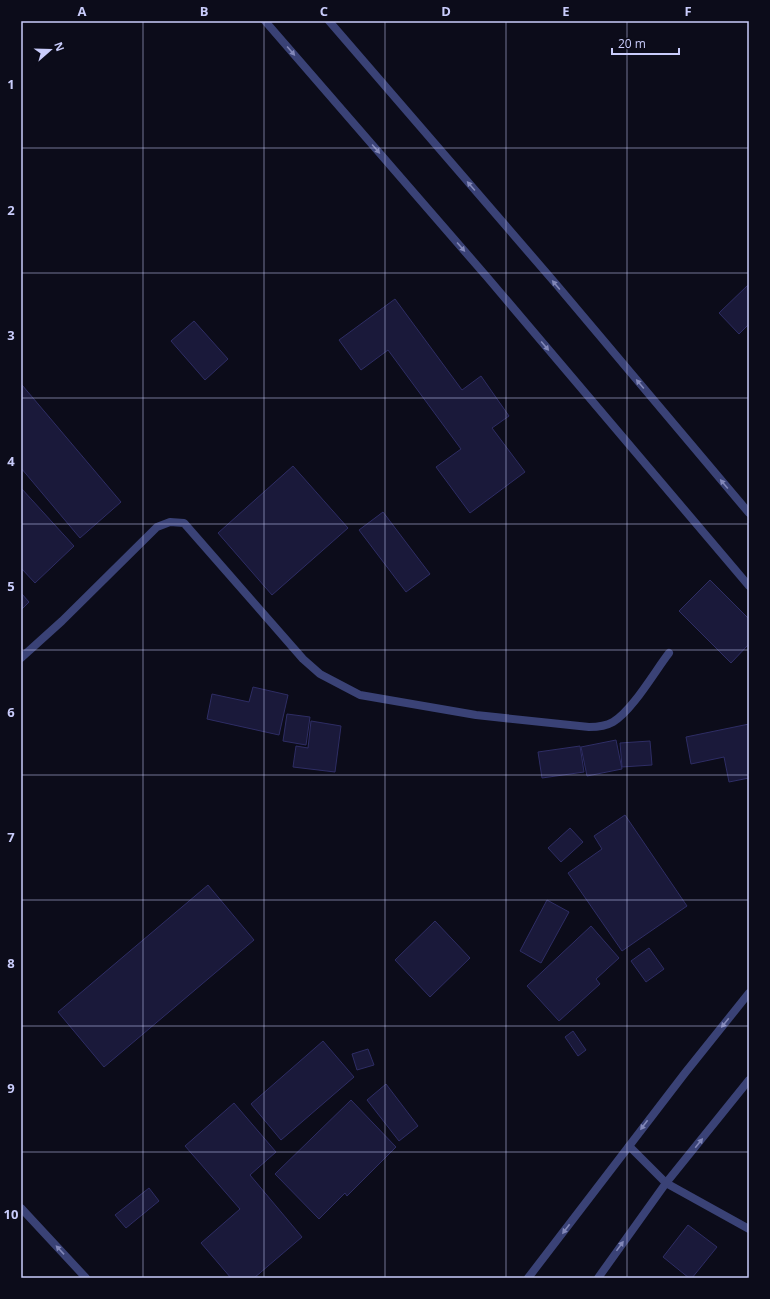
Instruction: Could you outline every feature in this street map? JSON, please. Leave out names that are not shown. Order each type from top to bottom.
[{"type":"street","points":[[265,21],[487,277],[749,586]]},
{"type":"street","points":[[329,21],[556,284],[749,513]]},
{"type":"street","points":[[21,658],[62,621],[157,527],[170,522],[184,523],[303,659],[320,674],[360,695],[476,715],[589,727],[601,726],[613,722],[626,711],[669,652]]},
{"type":"street","points":[[528,1278],[749,993]]},
{"type":"street","points":[[598,1278],[666,1183],[749,1080]]},
{"type":"street","points":[[629,1146],[666,1183],[749,1229]]},
{"type":"street","points":[[21,1208],[86,1278]]},
{"type":"building","points":[[748,285],[749,324],[739,334],[719,313]]},
{"type":"building","points":[[395,299],[462,390],[481,376],[509,416],[492,428],[525,472],[470,513],[436,467],[461,449],[388,350],[361,370],[339,340]]},
{"type":"building","points":[[194,321],[228,359],[205,380],[171,341]]},
{"type":"building","points":[[22,385],[121,502],[80,538],[21,468]]},
{"type":"building","points":[[293,466],[348,528],[272,595],[218,533]]},
{"type":"building","points":[[21,488],[74,546],[35,583],[21,568]]},
{"type":"building","points":[[383,512],[430,574],[406,592],[359,530]]},
{"type":"building","points":[[710,580],[749,619],[749,644],[731,663],[679,611]]},
{"type":"building","points":[[21,593],[29,602],[21,610]]},
{"type":"building","points":[[253,687],[288,695],[279,735],[207,719],[212,694],[249,702]]},
{"type":"building","points":[[287,714],[310,717],[306,745],[283,741]]},
{"type":"building","points":[[311,721],[341,726],[335,772],[293,767],[296,746],[308,748]]},
{"type":"building","points":[[749,724],[749,778],[729,782],[724,757],[691,764],[686,737]]},
{"type":"building","points":[[616,740],[622,769],[587,776],[581,747]]},
{"type":"building","points":[[650,741],[652,765],[622,767],[620,743]]},
{"type":"building","points":[[580,746],[584,772],[542,778],[538,752]]},
{"type":"building","points":[[625,815],[687,906],[622,951],[568,873],[602,849],[594,836]]},
{"type":"building","points":[[570,828],[583,842],[561,862],[548,848]]},
{"type":"building","points":[[208,885],[254,940],[104,1067],[58,1012]]},
{"type":"building","points":[[547,900],[569,912],[541,963],[520,951]]},
{"type":"building","points":[[435,921],[470,958],[430,997],[395,960]]},
{"type":"building","points":[[591,926],[619,958],[596,979],[600,984],[559,1021],[527,986]]},
{"type":"building","points":[[649,948],[664,969],[646,982],[631,961]]},
{"type":"building","points":[[573,1031],[586,1050],[578,1056],[565,1037]]},
{"type":"building","points":[[323,1041],[354,1077],[281,1140],[251,1104]]},
{"type":"building","points":[[368,1049],[374,1065],[357,1070],[352,1054]]},
{"type":"building","points":[[386,1084],[418,1126],[399,1141],[367,1100]]},
{"type":"building","points":[[351,1100],[396,1147],[347,1196],[345,1193],[319,1219],[275,1174]]},
{"type":"building","points":[[234,1103],[276,1152],[250,1175],[302,1237],[254,1278],[231,1278],[201,1243],[240,1209],[185,1146]]},
{"type":"building","points":[[149,1188],[159,1201],[126,1228],[115,1215]]},
{"type":"building","points":[[688,1225],[717,1247],[692,1278],[689,1278],[663,1257]]}]
